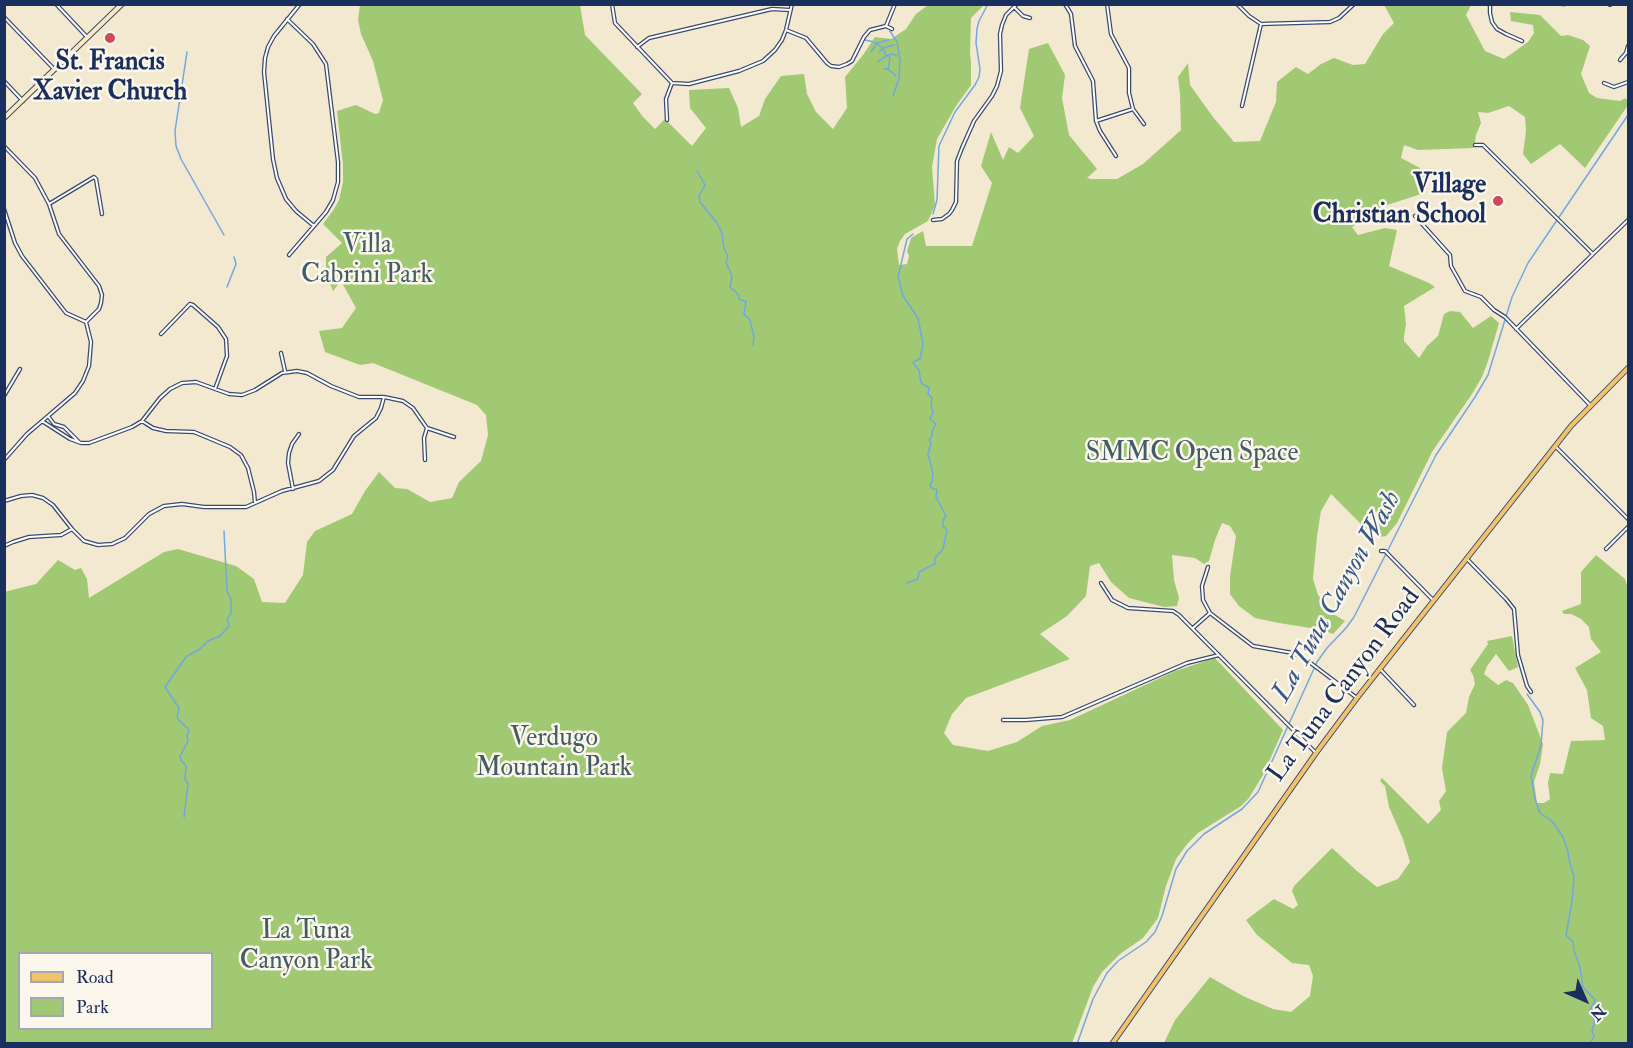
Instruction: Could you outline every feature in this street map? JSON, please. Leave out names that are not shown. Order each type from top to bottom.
[{"type":"main road","name":"La Tuna Canyon Road","points":[[1112,1044],[1316,753],[1380,669],[1570,426],[1629,368]]},
{"type":"street","points":[[56,4],[88,38]]},
{"type":"street","points":[[300,4],[274,36],[265,58],[265,92],[277,178],[286,199],[314,226]]},
{"type":"street","points":[[612,4],[615,23],[637,47],[672,83],[689,84],[764,61],[775,50],[786,30],[792,4]]},
{"type":"street","points":[[886,26],[896,4]]},
{"type":"street","points":[[1065,4],[1071,14],[1076,46],[1093,81],[1096,121],[1116,156]]},
{"type":"street","points":[[1107,4],[1111,34],[1129,68],[1129,93],[1133,109],[1144,124]]},
{"type":"street","points":[[1237,4],[1261,24],[1330,22],[1339,18],[1354,4]]},
{"type":"street","points":[[1490,4],[1492,22],[1497,29],[1522,41]]},
{"type":"street","points":[[4,118],[120,5]]},
{"type":"street","points":[[933,220],[942,219],[949,214],[956,202],[959,155],[974,121],[998,86],[1001,71],[1000,34],[1006,15],[1015,6],[1023,16],[1030,18]]},
{"type":"street","points":[[637,47],[649,39],[772,9],[791,10]]},
{"type":"street","points":[[4,17],[55,70]]},
{"type":"street","points":[[287,19],[313,44],[326,64],[338,162],[338,182],[333,200],[326,212],[289,255]]},
{"type":"street","points":[[1242,106],[1261,24]]},
{"type":"street","points":[[786,30],[806,38],[826,63],[838,67],[852,61],[867,32],[886,26],[892,29]]},
{"type":"street","points":[[1620,60],[1629,46]]},
{"type":"street","points":[[4,81],[24,101]]},
{"type":"street","points":[[1604,83],[1614,87],[1629,82]]},
{"type":"street","points":[[667,120],[666,99],[672,83]]},
{"type":"street","points":[[1096,121],[1133,109]]},
{"type":"street","points":[[1475,145],[1483,145],[1593,254]]},
{"type":"street","points":[[4,146],[35,178],[49,204],[59,234],[99,286],[102,295],[99,309],[86,322]]},
{"type":"street","points":[[49,204],[94,177],[102,214]]},
{"type":"street","points":[[4,209],[15,243],[22,256],[66,313],[86,322]]},
{"type":"street","points":[[1415,216],[1450,255],[1451,266],[1465,291],[1481,297],[1506,318],[1590,405]]},
{"type":"street","points":[[1516,329],[1629,220]]},
{"type":"street","points":[[161,334],[189,305],[194,305],[218,327],[226,339],[227,356],[215,389]]},
{"type":"street","points":[[5,459],[27,434],[70,398],[86,375],[91,342],[86,322]]},
{"type":"street","points":[[281,353],[285,371]]},
{"type":"street","points":[[4,396],[20,369]]},
{"type":"street","points":[[42,421],[70,440],[89,443],[142,421],[160,398],[170,389],[182,383],[196,382],[236,395],[249,393],[285,371],[297,371],[307,373],[359,397],[396,398],[408,403],[427,428],[454,437]]},
{"type":"street","points":[[4,501],[32,495],[43,498],[53,505],[84,542],[98,545],[112,544],[125,538],[148,514],[164,507],[182,504],[204,507],[246,507],[282,491],[319,481],[333,470],[354,436],[376,418],[384,397]]},
{"type":"street","points":[[48,416],[54,424],[64,427],[81,443]]},
{"type":"street","points":[[142,421],[153,428],[194,432],[230,447],[241,455],[248,468],[255,503]]},
{"type":"street","points":[[425,460],[424,438],[427,428]]},
{"type":"street","points":[[293,489],[288,463],[289,453],[299,434]]},
{"type":"street","points":[[1555,446],[1629,519]]},
{"type":"street","points":[[1606,549],[1629,527]]},
{"type":"street","points":[[4,546],[29,537],[61,535],[72,529]]},
{"type":"street","points":[[1385,552],[1434,601]]},
{"type":"street","points":[[1467,559],[1514,609],[1518,655],[1531,692]]},
{"type":"street","points":[[1208,567],[1202,586],[1203,600],[1210,613],[1253,646],[1293,653],[1304,658],[1358,699]]},
{"type":"street","points":[[1101,583],[1112,600],[1128,608],[1173,611],[1193,628],[1316,753]]},
{"type":"street","points":[[1193,628],[1210,613]]},
{"type":"street","points":[[1003,720],[1062,717],[1187,663],[1220,655]]},
{"type":"street","points":[[1380,669],[1414,705]]},
{"type":"green space","points":[[360,5],[580,5],[585,35],[642,94],[633,103],[643,117],[655,129],[665,119],[692,146],[706,128],[690,108],[689,90],[729,88],[738,108],[741,127],[759,116],[765,99],[781,76],[804,74],[807,94],[816,112],[833,129],[847,108],[845,77],[875,37],[891,39],[906,29],[916,14],[928,5],[984,5],[971,18],[971,85],[937,139],[932,167],[935,205],[928,221],[905,234],[900,241],[897,249],[899,265],[907,264],[909,256],[907,251],[911,238],[923,231],[926,246],[972,246],[992,183],[981,166],[991,132],[1003,160],[1009,147],[1018,153],[1034,136],[1020,108],[1029,49],[1048,43],[1065,75],[1062,98],[1069,135],[1097,169],[1087,178],[1092,179],[1117,179],[1143,164],[1181,130],[1178,77],[1188,63],[1190,85],[1234,142],[1260,141],[1276,102],[1277,82],[1296,67],[1308,74],[1334,58],[1353,65],[1365,64],[1383,34],[1394,23],[1384,5],[1471,5],[1466,15],[1485,51],[1504,59],[1528,42],[1534,33],[1533,25],[1511,21],[1510,12],[1540,15],[1561,36],[1568,35],[1583,40],[1590,46],[1581,74],[1589,93],[1597,98],[1620,101],[1625,98],[1628,105],[1585,168],[1560,144],[1531,164],[1523,154],[1525,117],[1509,106],[1488,113],[1478,112],[1481,123],[1474,148],[1418,150],[1404,145],[1401,158],[1420,168],[1427,182],[1424,193],[1384,206],[1352,227],[1358,235],[1385,228],[1397,230],[1389,266],[1435,287],[1404,306],[1406,324],[1404,341],[1419,358],[1438,336],[1444,314],[1450,311],[1460,312],[1473,328],[1491,316],[1499,323],[1482,377],[1432,452],[1397,523],[1386,536],[1379,537],[1370,533],[1331,494],[1321,511],[1313,579],[1318,595],[1335,615],[1345,621],[1333,634],[1323,630],[1255,618],[1239,606],[1230,594],[1230,576],[1236,536],[1230,526],[1222,523],[1209,561],[1204,564],[1195,558],[1172,555],[1174,580],[1179,598],[1177,606],[1164,607],[1129,598],[1111,582],[1099,563],[1090,566],[1086,596],[1067,616],[1040,634],[1070,659],[966,698],[952,714],[944,733],[953,745],[988,751],[1017,742],[1042,726],[1070,720],[1175,671],[1215,658],[1283,730],[1263,775],[1249,798],[1241,806],[1198,833],[1176,859],[1158,918],[1143,938],[1120,954],[1102,972],[1093,987],[1072,1043],[5,1043],[4,592],[36,584],[58,560],[75,570],[81,568],[87,579],[89,598],[164,552],[178,549],[236,566],[254,579],[262,602],[285,603],[303,575],[307,542],[315,531],[352,514],[379,472],[395,488],[407,489],[430,502],[452,498],[459,482],[481,461],[488,435],[486,415],[477,405],[373,363],[360,365],[325,352],[319,331],[342,328],[356,308],[341,281],[333,291],[326,274],[326,257],[342,243],[323,224],[339,200],[343,182],[337,111],[356,105],[375,114],[379,113],[383,100],[373,61],[361,34],[358,20]]},
{"type":"green space","points":[[1596,555],[1625,579],[1628,588],[1628,1043],[1164,1043],[1175,1020],[1210,977],[1243,996],[1273,1009],[1291,1012],[1310,996],[1313,976],[1309,965],[1292,963],[1257,935],[1246,920],[1274,899],[1293,909],[1298,905],[1292,891],[1294,886],[1332,848],[1377,887],[1398,879],[1410,862],[1389,807],[1385,786],[1380,781],[1382,778],[1428,824],[1441,810],[1439,801],[1446,791],[1442,768],[1447,732],[1466,713],[1469,697],[1475,684],[1470,670],[1488,644],[1487,641],[1512,636],[1518,667],[1509,671],[1496,654],[1484,674],[1498,685],[1506,680],[1513,683],[1528,705],[1543,744],[1534,782],[1537,803],[1544,803],[1550,799],[1548,783],[1550,773],[1563,774],[1571,741],[1605,740],[1603,726],[1591,718],[1587,690],[1575,668],[1601,652],[1591,639],[1589,627],[1581,619],[1571,614],[1564,614],[1562,611],[1581,604],[1581,572]]},
{"type":"waterway","points":[[933,214],[937,200],[939,146],[955,112],[979,77],[977,29],[988,4]]},
{"type":"waterway","points":[[890,31],[897,42],[900,60],[899,79],[893,96]]},
{"type":"waterway","points":[[865,40],[874,42],[883,48],[886,56]]},
{"type":"waterway","points":[[871,52],[877,43],[889,40]]},
{"type":"waterway","points":[[879,52],[883,48],[894,45]]},
{"type":"waterway","points":[[187,52],[175,131],[176,146],[224,235]]},
{"type":"waterway","points":[[878,62],[891,54],[897,56]]},
{"type":"waterway","points":[[888,69],[889,56]]},
{"type":"waterway","points":[[884,69],[888,69],[896,76]]},
{"type":"waterway","name":"La Tuna Canyon Wash","points":[[1077,1044],[1093,999],[1107,973],[1118,961],[1146,942],[1155,932],[1176,869],[1187,851],[1204,834],[1242,809],[1258,792],[1317,662],[1354,617],[1436,455],[1488,375],[1512,297],[1528,263],[1628,115]]},
{"type":"waterway","points":[[697,171],[705,185],[699,196],[700,202],[722,233],[724,249],[728,256],[726,262],[732,276],[730,287],[737,293],[740,300],[746,301],[744,314],[750,320],[754,337],[753,345]]},
{"type":"waterway","points":[[907,583],[918,579],[919,572],[935,564],[935,558],[943,549],[947,530],[943,526],[946,516],[936,497],[937,490],[930,485],[933,473],[928,454],[931,443],[929,440],[936,424],[930,419],[933,414],[932,398],[928,394],[929,388],[921,383],[919,370],[913,363],[920,359],[923,344],[918,318],[903,296],[898,277],[907,239],[913,234]]},
{"type":"waterway","points":[[227,287],[236,264],[234,257]]},
{"type":"waterway","points":[[184,817],[188,784],[185,779],[186,766],[180,756],[188,741],[189,730],[177,718],[179,708],[165,687],[186,657],[208,641],[220,636],[229,626],[227,619],[231,614],[231,599],[227,591],[224,531]]},
{"type":"waterway","points":[[1527,694],[1543,720],[1541,745],[1531,776],[1535,799],[1540,813],[1552,821],[1563,837],[1574,876],[1566,935],[1573,942],[1583,987],[1595,1000],[1589,1012],[1595,1020],[1592,1031],[1594,1036],[1590,1044]]},
{"type":"place","name":"St. Francis Xavier Church","points":[[110,38]]},
{"type":"place","name":"Village Christian School","points":[[1498,201]]},
{"type":"park label","name":"Villa Cabrini Park","points":[[367,261]]},
{"type":"park label","name":"SMMC Open Space","points":[[1192,454]]},
{"type":"park label","name":"Verdugo Mountain Park","points":[[554,754]]},
{"type":"park label","name":"La Tuna Canyon Park","points":[[306,947]]}]
